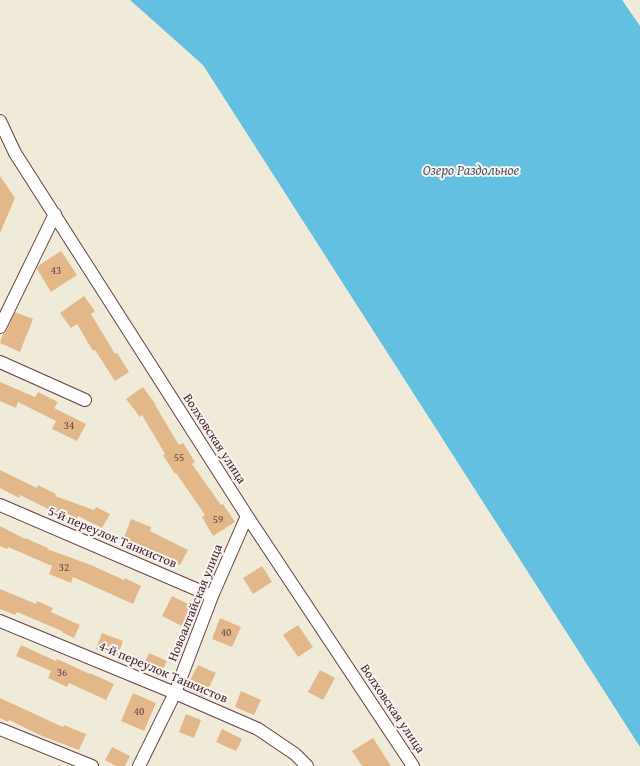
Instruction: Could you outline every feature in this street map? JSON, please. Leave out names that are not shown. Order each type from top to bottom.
[{"type":"street","name":"Волховская улица","points":[[0,121],[15,153],[247,516],[413,766]]},
{"type":"street","points":[[0,327],[55,214]]},
{"type":"street","points":[[0,362],[85,400]]},
{"type":"street","name":"5-й переулок Танкистов","points":[[0,505],[212,596]]},
{"type":"street","name":"Новоалтайская улица","points":[[139,766],[175,693],[212,596],[247,516]]},
{"type":"street","name":"4-й переулок Танкистов","points":[[0,621],[258,729],[295,754],[307,766]]},
{"type":"street","points":[[0,729],[92,766]]},
{"type":"water","name":"Озеро Раздольное","points":[[130,0],[622,0],[640,26],[640,747],[203,65]]},
{"type":"building","points":[[0,176],[15,198],[0,233]]},
{"type":"building","points":[[61,251],[77,275],[51,292],[37,269],[38,266]]},
{"type":"building","points":[[84,296],[95,311],[91,314],[115,354],[117,353],[129,372],[115,381],[95,350],[93,351],[77,324],[71,328],[60,313]]},
{"type":"building","points":[[15,312],[33,319],[20,352],[0,343],[3,334],[7,330]]},
{"type":"building","points":[[0,382],[35,397],[38,392],[58,402],[54,408],[86,424],[77,441],[52,429],[56,421],[18,402],[16,408],[0,401]]},
{"type":"building","points":[[143,387],[156,405],[179,445],[183,443],[195,462],[192,464],[235,522],[213,536],[202,517],[205,515],[163,455],[165,454],[142,415],[140,417],[126,399]]},
{"type":"building","points":[[0,470],[37,488],[38,485],[56,494],[55,496],[94,510],[96,507],[110,514],[102,528],[78,516],[76,523],[55,515],[56,513],[20,495],[19,498],[0,488]]},
{"type":"building","points":[[131,519],[151,527],[150,531],[188,550],[180,565],[144,546],[142,551],[122,543]]},
{"type":"building","points":[[0,526],[25,539],[48,548],[47,549],[91,565],[124,580],[125,578],[141,586],[133,604],[73,577],[71,583],[49,574],[52,566],[8,547],[7,549],[0,546]]},
{"type":"building","points":[[262,566],[272,582],[253,594],[243,578]]},
{"type":"building","points":[[0,589],[36,604],[37,601],[53,608],[51,612],[80,625],[74,638],[61,632],[62,631],[17,612],[15,615],[0,609]]},
{"type":"building","points":[[172,596],[192,606],[182,626],[162,616]]},
{"type":"building","points":[[220,618],[241,627],[232,647],[212,639]]},
{"type":"building","points":[[298,625],[313,647],[298,657],[283,635]]},
{"type":"building","points":[[102,633],[123,641],[117,657],[96,649]]},
{"type":"building","points":[[21,645],[56,661],[57,659],[114,684],[106,700],[69,683],[67,687],[48,678],[51,671],[16,656]]},
{"type":"building","points":[[149,653],[167,661],[161,674],[143,666]]},
{"type":"building","points":[[198,665],[216,673],[204,697],[186,688]]},
{"type":"building","points":[[320,670],[335,678],[323,700],[308,692]]},
{"type":"building","points":[[241,691],[261,700],[254,715],[235,707]]},
{"type":"building","points":[[133,693],[156,703],[144,731],[121,721]]},
{"type":"building","points":[[0,698],[63,727],[64,725],[86,734],[79,750],[42,736],[9,720],[8,722],[0,718]]},
{"type":"building","points":[[186,714],[201,720],[194,738],[179,732]]},
{"type":"building","points":[[222,729],[242,739],[236,751],[216,742]]},
{"type":"building","points":[[373,738],[391,766],[362,766],[352,751]]},
{"type":"building","points":[[112,747],[130,756],[125,766],[116,766],[105,760]]}]
